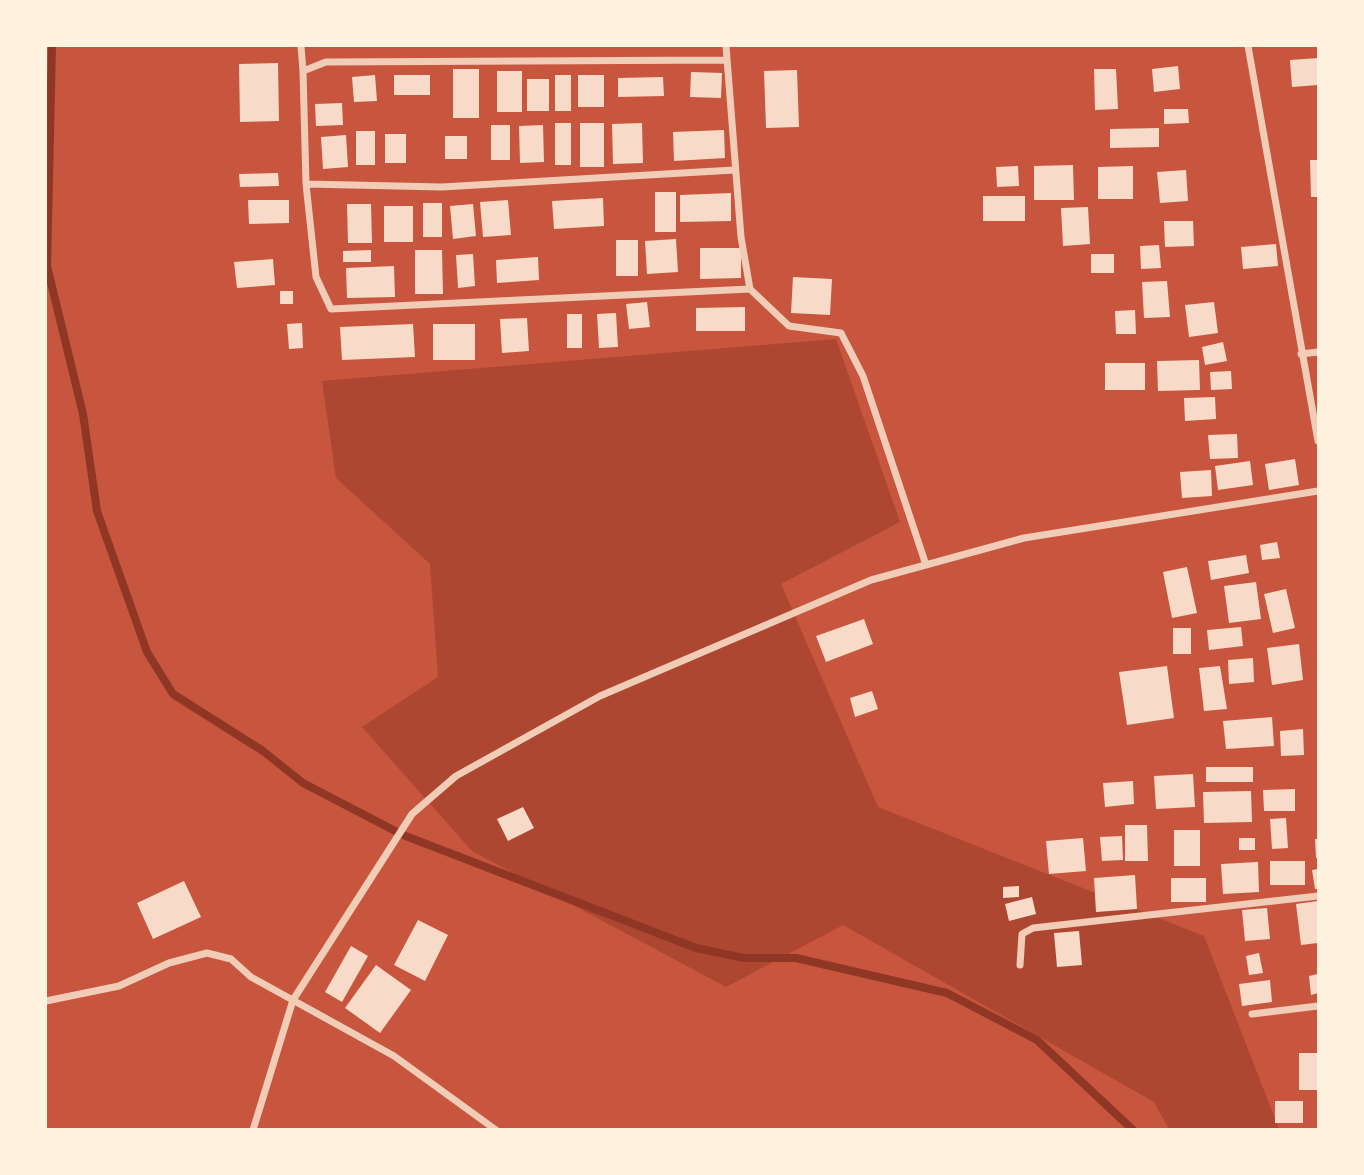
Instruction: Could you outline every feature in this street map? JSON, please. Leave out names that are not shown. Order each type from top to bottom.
[{"type":"street","points":[[301,46],[306,184],[316,277],[331,309],[750,289]]},
{"type":"street","points":[[726,46],[734,170],[750,289],[789,326],[841,334],[863,376],[926,565]]},
{"type":"street","points":[[1248,46],[1318,441]]},
{"type":"street","points":[[303,71],[326,62],[726,60]]},
{"type":"street","points":[[306,184],[442,187],[734,170]]},
{"type":"street","points":[[1301,354],[1318,352]]},
{"type":"street","points":[[253,1129],[293,1000],[412,814],[456,775],[600,696],[871,580],[1024,538],[1318,491]]},
{"type":"street","points":[[1020,965],[1022,934],[1033,928],[1318,896]]},
{"type":"street","points":[[46,1002],[119,986],[169,963],[207,953],[231,959],[251,977],[394,1056],[496,1129]]},
{"type":"street","points":[[1252,1014],[1318,1006]]},
{"type":"shaded area","points":[[836,339],[900,522],[781,584],[878,807],[1204,936],[1279,1129],[1169,1129],[1154,1102],[843,925],[726,987],[472,851],[362,727],[438,677],[430,564],[336,478],[322,381]]},
{"type":"building","points":[[1318,58],[1318,85],[1292,87],[1290,60]]},
{"type":"building","points":[[278,63],[279,121],[240,122],[239,64]]},
{"type":"building","points":[[1178,66],[1180,89],[1154,92],[1152,69]]},
{"type":"building","points":[[453,69],[479,69],[479,118],[453,118]]},
{"type":"building","points":[[1094,69],[1116,69],[1118,109],[1095,110]]},
{"type":"building","points":[[797,70],[799,127],[766,128],[764,71]]},
{"type":"building","points":[[497,71],[522,71],[522,112],[497,112]]},
{"type":"building","points":[[691,72],[722,73],[721,98],[690,97]]},
{"type":"building","points":[[375,75],[377,101],[354,102],[352,77]]},
{"type":"building","points":[[394,75],[430,75],[430,95],[394,95]]},
{"type":"building","points":[[555,75],[571,75],[571,111],[555,111]]},
{"type":"building","points":[[578,75],[604,75],[604,107],[578,107]]},
{"type":"building","points":[[663,77],[664,96],[618,97],[618,78]]},
{"type":"building","points":[[527,79],[549,79],[549,111],[527,111]]},
{"type":"building","points":[[342,103],[343,125],[316,126],[315,104]]},
{"type":"building","points":[[1164,109],[1188,109],[1189,123],[1164,124]]},
{"type":"building","points":[[555,123],[571,123],[571,165],[555,165]]},
{"type":"building","points":[[580,123],[604,123],[604,167],[580,167]]},
{"type":"building","points":[[642,123],[643,163],[613,164],[612,124]]},
{"type":"building","points":[[491,125],[510,125],[510,160],[491,160]]},
{"type":"building","points":[[543,125],[544,162],[520,163],[519,126]]},
{"type":"building","points":[[1159,128],[1159,147],[1110,148],[1110,129]]},
{"type":"building","points":[[724,130],[725,158],[674,161],[673,132]]},
{"type":"building","points":[[356,131],[375,131],[375,165],[356,165]]},
{"type":"building","points":[[385,134],[406,134],[406,163],[385,163]]},
{"type":"building","points":[[346,135],[348,167],[323,169],[321,137]]},
{"type":"building","points":[[445,136],[467,136],[467,159],[445,159]]},
{"type":"building","points":[[1310,160],[1318,160],[1318,197],[1311,197]]},
{"type":"building","points":[[1073,165],[1074,200],[1034,200],[1034,166]]},
{"type":"building","points":[[1018,166],[1019,186],[997,187],[996,167]]},
{"type":"building","points":[[1133,166],[1133,199],[1098,199],[1098,167]]},
{"type":"building","points":[[1186,170],[1188,201],[1160,203],[1157,172]]},
{"type":"building","points":[[278,173],[279,186],[240,187],[239,174]]},
{"type":"building","points":[[655,192],[676,192],[676,232],[655,232]]},
{"type":"building","points":[[731,193],[731,221],[680,222],[680,195]]},
{"type":"building","points":[[983,196],[1025,196],[1025,221],[983,221]]},
{"type":"building","points":[[603,198],[604,226],[554,229],[552,201]]},
{"type":"building","points":[[248,200],[289,200],[289,223],[249,224]]},
{"type":"building","points":[[508,200],[511,235],[483,237],[480,202]]},
{"type":"building","points":[[423,203],[442,203],[442,237],[423,237]]},
{"type":"building","points":[[347,204],[371,204],[372,243],[348,243]]},
{"type":"building","points":[[473,204],[476,236],[453,239],[450,206]]},
{"type":"building","points":[[384,206],[413,206],[413,242],[384,242]]},
{"type":"building","points":[[1088,207],[1090,244],[1063,246],[1061,208]]},
{"type":"building","points":[[1164,221],[1193,221],[1194,246],[1165,247]]},
{"type":"building","points":[[676,239],[678,272],[647,274],[645,241]]},
{"type":"building","points":[[616,240],[638,240],[638,276],[616,276]]},
{"type":"building","points":[[1276,244],[1278,266],[1243,269],[1241,247]]},
{"type":"building","points":[[1159,245],[1161,268],[1141,269],[1140,246]]},
{"type":"building","points":[[700,248],[741,248],[741,278],[700,279]]},
{"type":"building","points":[[371,250],[371,262],[343,262],[343,251]]},
{"type":"building","points":[[415,250],[442,250],[443,294],[415,294]]},
{"type":"building","points":[[473,254],[475,286],[458,288],[456,255]]},
{"type":"building","points":[[1091,254],[1114,254],[1114,273],[1091,273]]},
{"type":"building","points":[[538,257],[539,280],[497,283],[496,260]]},
{"type":"building","points":[[273,259],[275,285],[237,288],[234,262]]},
{"type":"building","points":[[394,266],[395,297],[347,298],[346,268]]},
{"type":"building","points":[[793,277],[832,279],[830,315],[791,313]]},
{"type":"building","points":[[1167,281],[1170,317],[1144,318],[1142,282]]},
{"type":"building","points":[[280,291],[293,291],[293,304],[280,304]]},
{"type":"building","points":[[647,302],[650,327],[629,329],[626,304]]},
{"type":"building","points":[[1214,302],[1218,333],[1189,337],[1185,305]]},
{"type":"building","points":[[745,307],[745,331],[696,331],[696,308]]},
{"type":"building","points":[[1135,310],[1136,334],[1116,334],[1115,311]]},
{"type":"building","points":[[616,313],[618,347],[599,348],[597,314]]},
{"type":"building","points":[[567,314],[582,314],[582,348],[567,348]]},
{"type":"building","points":[[527,318],[529,351],[502,353],[500,319]]},
{"type":"building","points":[[302,323],[303,348],[289,349],[287,324]]},
{"type":"building","points":[[413,324],[415,357],[342,360],[340,327]]},
{"type":"building","points":[[433,324],[475,324],[475,360],[433,360]]},
{"type":"building","points":[[1223,342],[1227,361],[1205,365],[1202,347]]},
{"type":"building","points":[[1199,360],[1200,390],[1158,391],[1157,361]]},
{"type":"building","points":[[1105,363],[1145,363],[1145,390],[1105,390]]},
{"type":"building","points":[[1231,371],[1232,389],[1211,390],[1210,372]]},
{"type":"building","points":[[1215,397],[1216,419],[1185,421],[1184,398]]},
{"type":"building","points":[[1237,434],[1238,458],[1210,459],[1208,435]]},
{"type":"building","points":[[1295,459],[1299,485],[1269,490],[1265,464]]},
{"type":"building","points":[[1250,461],[1253,485],[1218,490],[1215,466]]},
{"type":"building","points":[[1211,470],[1212,496],[1182,498],[1180,472]]},
{"type":"building","points":[[1277,542],[1280,558],[1262,560],[1260,545]]},
{"type":"building","points":[[1246,555],[1249,573],[1211,580],[1208,561]]},
{"type":"building","points":[[1187,567],[1197,613],[1172,618],[1163,572]]},
{"type":"building","points":[[1256,582],[1261,619],[1229,623],[1224,586]]},
{"type":"building","points":[[1286,589],[1295,628],[1273,633],[1264,594]]},
{"type":"building","points":[[864,619],[873,644],[826,662],[816,636]]},
{"type":"building","points":[[1241,627],[1243,646],[1209,650],[1207,630]]},
{"type":"building","points":[[1173,628],[1191,628],[1191,654],[1173,654]]},
{"type":"building","points":[[1299,644],[1303,680],[1272,685],[1267,648]]},
{"type":"building","points":[[1253,658],[1254,682],[1229,684],[1228,660]]},
{"type":"building","points":[[1167,666],[1174,718],[1127,725],[1119,672]]},
{"type":"building","points":[[1220,666],[1227,709],[1204,711],[1199,668]]},
{"type":"building","points":[[872,691],[878,709],[855,717],[850,698]]},
{"type":"building","points":[[1272,717],[1274,746],[1226,749],[1223,721]]},
{"type":"building","points":[[1303,729],[1304,755],[1281,756],[1280,731]]},
{"type":"building","points":[[1206,767],[1253,767],[1253,782],[1206,782]]},
{"type":"building","points":[[1193,774],[1195,807],[1156,809],[1154,776]]},
{"type":"building","points":[[1133,781],[1134,804],[1105,807],[1103,783]]},
{"type":"building","points":[[1295,789],[1295,811],[1264,811],[1263,790]]},
{"type":"building","points":[[1251,791],[1252,822],[1204,823],[1203,792]]},
{"type":"building","points":[[523,807],[534,828],[508,841],[497,819]]},
{"type":"building","points":[[1286,818],[1288,848],[1272,849],[1270,819]]},
{"type":"building","points":[[1125,825],[1147,825],[1148,861],[1125,861]]},
{"type":"building","points":[[1174,830],[1200,830],[1200,866],[1174,866]]},
{"type":"building","points":[[1122,836],[1123,860],[1102,861],[1100,837]]},
{"type":"building","points":[[1083,838],[1086,871],[1049,874],[1046,841]]},
{"type":"building","points":[[1239,838],[1255,838],[1255,850],[1239,850]]},
{"type":"building","points":[[1315,839],[1318,839],[1318,858],[1316,858]]},
{"type":"building","points":[[1270,861],[1305,861],[1305,885],[1270,885]]},
{"type":"building","points":[[1258,862],[1259,892],[1223,894],[1221,864]]},
{"type":"building","points":[[1318,869],[1318,889],[1315,889],[1312,870]]},
{"type":"building","points":[[1135,875],[1137,909],[1096,912],[1094,878]]},
{"type":"building","points":[[1171,878],[1206,878],[1206,902],[1171,902]]},
{"type":"building","points":[[184,881],[201,917],[153,939],[137,903]]},
{"type":"building","points":[[1019,886],[1019,897],[1003,898],[1003,887]]},
{"type":"building","points":[[1032,897],[1036,914],[1009,921],[1005,904]]},
{"type":"building","points":[[1318,901],[1318,943],[1301,945],[1296,904]]},
{"type":"building","points":[[1267,908],[1270,939],[1245,941],[1242,910]]},
{"type":"building","points":[[418,920],[448,935],[425,981],[394,965]]},
{"type":"building","points":[[1079,931],[1082,965],[1057,967],[1054,933]]},
{"type":"building","points":[[351,946],[368,956],[342,1002],[325,992]]},
{"type":"building","points":[[1259,953],[1263,973],[1249,975],[1246,956]]},
{"type":"building","points":[[376,965],[411,990],[380,1033],[345,1008]]},
{"type":"building","points":[[1318,974],[1318,993],[1311,995],[1309,976]]},
{"type":"building","points":[[1270,980],[1272,1002],[1242,1006],[1239,984]]},
{"type":"building","points":[[1299,1053],[1318,1053],[1318,1090],[1299,1090]]},
{"type":"building","points":[[1275,1101],[1303,1101],[1303,1123],[1275,1123]]},
{"type":"waterway","points":[[52,46],[47,266],[83,414],[97,511],[147,652],[173,694],[263,751],[303,783],[403,835],[696,948],[744,958],[796,958],[947,993],[1037,1040],[1133,1130]]}]
